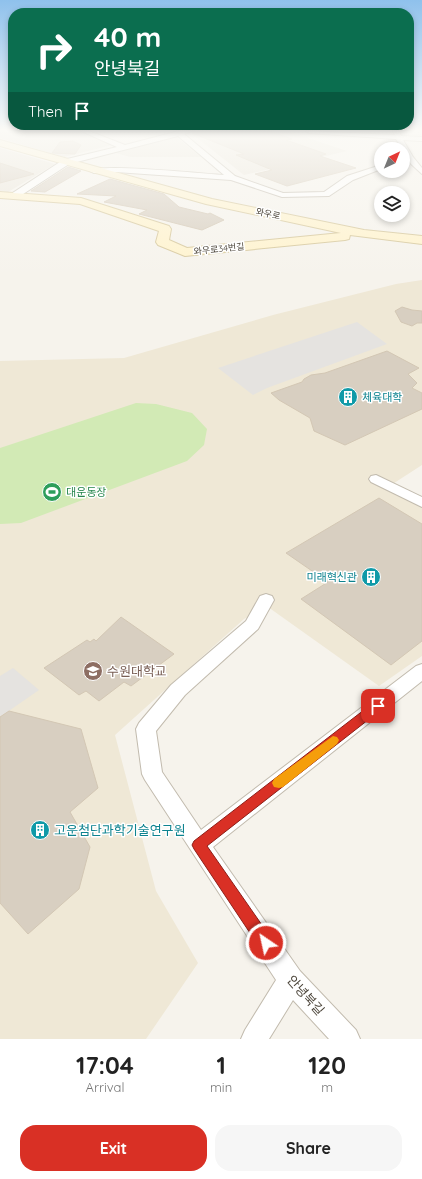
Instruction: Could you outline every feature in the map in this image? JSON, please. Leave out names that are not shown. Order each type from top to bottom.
[{"type":"street","points":[[14,196],[39,179]]},
{"type":"street","name":"와우로","points":[[126,179],[210,202],[364,234],[422,240]]},
{"type":"street","points":[[236,179],[282,195],[326,194],[348,179]]},
{"type":"street","name":"와우로34번길","points":[[0,195],[82,201],[165,229],[162,242],[185,252],[364,234]]},
{"type":"street","points":[[376,479],[422,503]]},
{"type":"street","name":"안녕북길","points":[[266,600],[252,625],[178,690],[146,729],[152,774],[291,980],[347,1039]]},
{"type":"street","points":[[199,845],[422,671]]},
{"type":"street","points":[[254,1039],[291,980]]},
{"type":"shaded area","points":[[0,179],[29,179],[8,192],[0,191]]},
{"type":"shaded area","name":"수원대학교","points":[[422,280],[422,465],[388,487],[422,508],[422,656],[379,686],[268,607],[244,619],[115,735],[156,891],[198,963],[146,1039],[0,1039],[0,361],[124,358],[273,315],[396,284]]},
{"type":"shaded area","points":[[357,322],[387,344],[267,388],[253,395],[218,368]]},
{"type":"shaded area","points":[[13,668],[39,690],[0,717],[0,676]]},
{"type":"green space","name":"대운동장","points":[[136,403],[156,404],[192,413],[207,429],[204,445],[187,461],[21,523],[0,524],[0,448]]},
{"type":"building","points":[[0,179],[13,179],[0,183]]},
{"type":"building","points":[[49,179],[66,179],[45,192],[31,191]]},
{"type":"building","points":[[112,179],[164,194],[179,207],[208,214],[210,213],[224,220],[202,230],[139,214],[147,210],[104,202],[116,196],[77,194]]},
{"type":"building","points":[[270,179],[312,179],[287,186]]},
{"type":"building","points":[[402,307],[422,311],[422,323],[417,323],[412,326],[401,322],[395,311]]},
{"type":"building","name":"체육대학","points":[[387,351],[419,368],[408,374],[417,383],[412,388],[422,393],[422,409],[345,445],[314,431],[310,418],[279,400],[271,393],[302,382],[311,375],[325,373]]},
{"type":"building","name":"미래혁신관","points":[[379,498],[422,524],[422,641],[391,665],[301,599],[328,582],[286,553]]},
{"type":"building","points":[[121,617],[174,654],[131,686],[124,682],[99,701],[86,691],[79,695],[44,668],[87,640],[90,642],[94,639],[96,641]]},
{"type":"building","name":"고운첨단과학기술연구원","points":[[9,711],[81,729],[98,788],[70,812],[90,847],[79,889],[28,934],[0,903],[0,717]]},
{"type":"slow traffic","points":[[279,783],[333,740]]},
{"type":"place","name":"체육대학","points":[[348,397]]},
{"type":"place","name":"대운동장","points":[[52,492]]},
{"type":"place","name":"미래혁신관","points":[[371,577]]},
{"type":"place","name":"수원대학교","points":[[93,671]]},
{"type":"place","name":"고운첨단과학기술연구원","points":[[40,830]]},
{"type":"route","points":[[266,943],[199,845],[378,706]]}]
